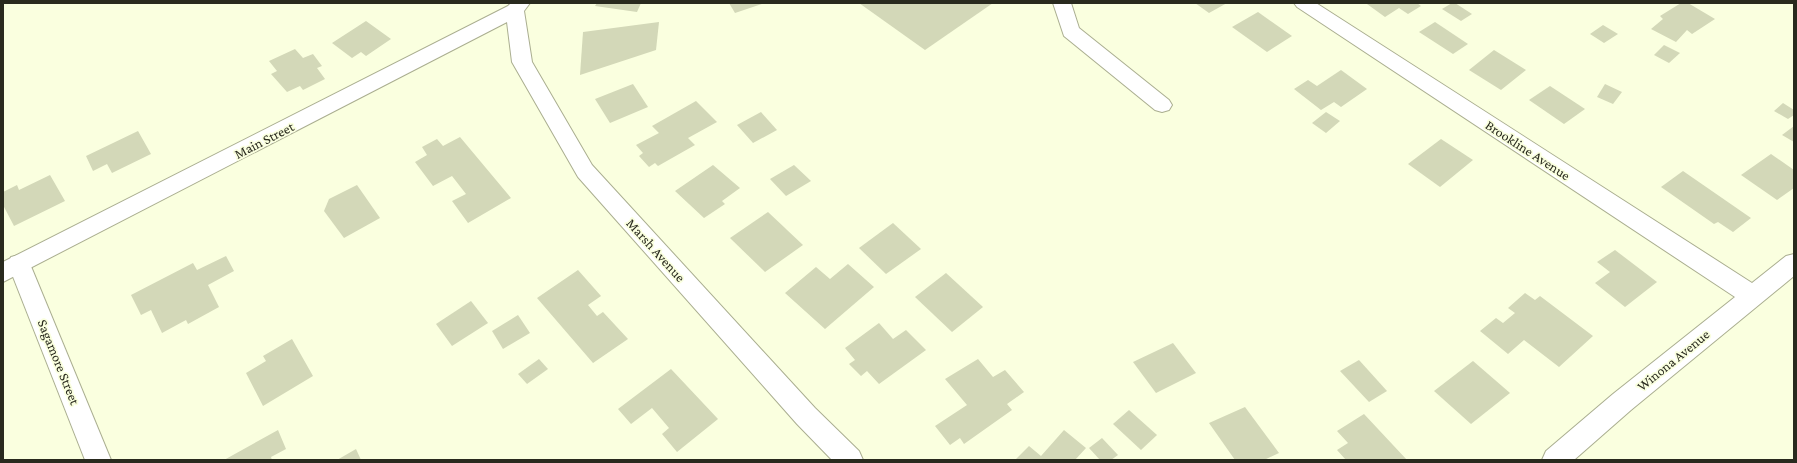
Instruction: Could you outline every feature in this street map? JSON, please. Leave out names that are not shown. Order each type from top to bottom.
[{"type":"main road","points":[[1062,3],[1071,31],[1162,105]]},
{"type":"main road","name":"Brookline Avenue","points":[[1303,3],[1753,296]]},
{"type":"main road","name":"Main Street","points":[[11,268],[518,6]]},
{"type":"main road","name":"Marsh Avenue","points":[[518,6],[522,62],[584,171],[806,416],[850,460]]},
{"type":"main road","name":"Winona Avenue","points":[[1555,460],[1622,402],[1794,263]]},
{"type":"main road","name":"Sagamore Street","points":[[11,268],[98,460]]},
{"type":"building","points":[[597,3],[641,3],[637,12],[595,6]]},
{"type":"building","points":[[729,3],[765,3],[735,13]]},
{"type":"building","points":[[859,3],[993,3],[925,50]]},
{"type":"building","points":[[1195,3],[1227,3],[1209,13]]},
{"type":"building","points":[[1417,3],[1421,6],[1408,14],[1399,8],[1385,17],[1367,4]]},
{"type":"building","points":[[1452,3],[1455,3],[1472,14],[1461,21],[1442,9]]},
{"type":"building","points":[[1681,3],[1688,3],[1715,19],[1692,34],[1687,30],[1676,42],[1651,29],[1663,19],[1660,16]]},
{"type":"building","points":[[1258,12],[1292,36],[1267,52],[1232,27]]},
{"type":"building","points":[[366,21],[391,39],[366,56],[361,52],[352,58],[332,43]]},
{"type":"building","points":[[659,22],[656,50],[580,75],[583,32]]},
{"type":"building","points":[[1435,22],[1468,44],[1453,54],[1419,32]]},
{"type":"building","points":[[1603,25],[1618,34],[1604,43],[1590,34]]},
{"type":"building","points":[[1664,45],[1680,53],[1669,63],[1654,55]]},
{"type":"building","points":[[295,49],[303,58],[313,54],[322,66],[317,68],[325,79],[303,90],[300,86],[287,92],[271,74],[277,71],[269,61]]},
{"type":"building","points":[[1494,50],[1526,70],[1501,90],[1469,70]]},
{"type":"building","points":[[1341,70],[1367,89],[1341,107],[1334,102],[1321,110],[1294,89],[1308,80],[1317,86]]},
{"type":"building","points":[[633,84],[648,107],[610,123],[595,99]]},
{"type":"building","points":[[1605,84],[1622,92],[1613,104],[1597,97]]},
{"type":"building","points":[[1550,86],[1585,109],[1564,124],[1529,100]]},
{"type":"building","points":[[696,101],[717,122],[688,138],[695,145],[658,166],[655,163],[649,167],[639,156],[643,153],[636,145],[659,133],[652,126]]},
{"type":"building","points":[[1783,103],[1794,110],[1794,115],[1788,119],[1774,111]]},
{"type":"building","points":[[761,112],[777,130],[753,143],[737,125]]},
{"type":"building","points":[[1326,112],[1340,121],[1326,133],[1312,123]]},
{"type":"building","points":[[1794,126],[1794,142],[1782,135]]},
{"type":"building","points":[[138,131],[151,154],[112,173],[107,164],[93,171],[86,156]]},
{"type":"building","points":[[460,137],[511,198],[468,223],[452,201],[466,194],[452,176],[433,186],[415,162],[427,155],[422,147],[437,139],[443,146]]},
{"type":"building","points":[[1441,139],[1473,160],[1440,187],[1408,164]]},
{"type":"building","points":[[1771,154],[1794,170],[1794,188],[1777,200],[1741,175]]},
{"type":"building","points":[[713,165],[740,188],[722,201],[725,204],[704,218],[675,191]]},
{"type":"building","points":[[794,165],[811,181],[786,196],[770,179]]},
{"type":"building","points":[[1683,171],[1751,218],[1733,232],[1718,222],[1714,224],[1661,187]]},
{"type":"building","points":[[50,175],[65,201],[14,226],[3,205],[3,192],[17,185],[19,190]]},
{"type":"building","points":[[357,185],[380,218],[344,238],[324,211],[329,199]]},
{"type":"building","points":[[768,212],[803,245],[765,272],[730,238]]},
{"type":"building","points":[[893,223],[921,249],[886,274],[859,248]]},
{"type":"building","points":[[1615,250],[1657,282],[1625,307],[1595,283],[1610,272],[1597,262]]},
{"type":"building","points":[[226,256],[234,271],[208,285],[219,307],[188,324],[186,320],[162,333],[151,310],[141,315],[131,295],[193,263],[197,270]]},
{"type":"building","points":[[848,264],[874,287],[825,329],[785,293],[816,267],[830,279]]},
{"type":"building","points":[[578,270],[601,296],[588,305],[597,316],[603,312],[628,339],[593,363],[537,298]]},
{"type":"building","points":[[946,273],[983,307],[952,332],[915,297]]},
{"type":"building","points":[[1525,293],[1535,300],[1540,296],[1593,336],[1559,367],[1524,340],[1508,354],[1480,331],[1496,318],[1503,323],[1515,313],[1508,308]]},
{"type":"building","points":[[471,301],[488,323],[452,346],[436,324]]},
{"type":"building","points":[[518,315],[530,333],[503,349],[492,331]]},
{"type":"building","points":[[879,323],[893,339],[906,330],[926,350],[879,384],[867,371],[861,376],[849,364],[855,360],[845,348]]},
{"type":"building","points":[[292,339],[313,376],[263,406],[246,373],[266,361],[263,356]]},
{"type":"building","points":[[1173,343],[1196,373],[1156,393],[1133,362]]},
{"type":"building","points":[[539,359],[548,369],[527,384],[518,374]]},
{"type":"building","points":[[978,359],[993,377],[1005,370],[1024,392],[1007,404],[1012,410],[964,444],[960,438],[950,445],[935,426],[967,405],[945,379]]},
{"type":"building","points":[[1359,360],[1387,391],[1369,402],[1340,371]]},
{"type":"building","points":[[1473,361],[1510,393],[1471,424],[1434,391]]},
{"type":"building","points":[[671,369],[718,419],[677,452],[662,434],[669,428],[652,408],[631,424],[618,409]]},
{"type":"building","points":[[1245,407],[1279,453],[1264,460],[1235,460],[1209,423]]},
{"type":"building","points":[[1129,410],[1157,435],[1141,450],[1113,424]]},
{"type":"building","points":[[1364,414],[1407,460],[1346,460],[1337,450],[1348,443],[1337,431]]},
{"type":"building","points":[[278,430],[286,449],[271,457],[272,460],[224,460]]},
{"type":"building","points":[[1064,430],[1086,448],[1075,460],[1015,460],[1029,446],[1041,456]]},
{"type":"building","points":[[1102,438],[1118,455],[1111,460],[1100,460],[1089,448]]},
{"type":"building","points":[[356,449],[361,460],[337,460]]}]
